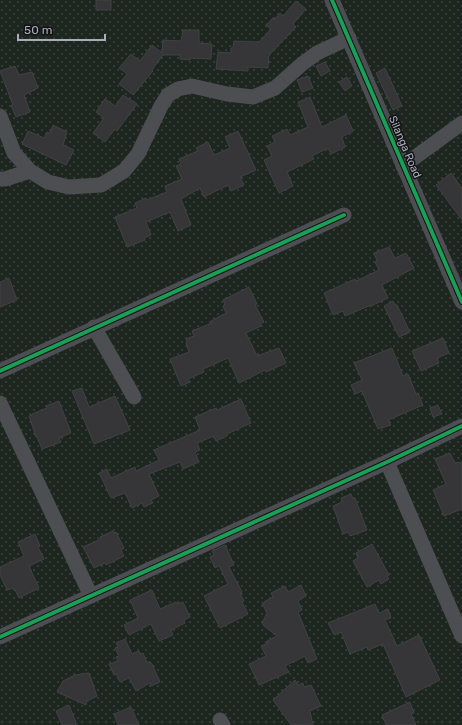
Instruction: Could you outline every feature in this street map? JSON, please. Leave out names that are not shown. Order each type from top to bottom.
[{"type":"street","name":"Silanga Road","points":[[332,0],[462,302]]},
{"type":"street","points":[[0,116],[14,153],[30,172],[48,182],[70,187],[102,184],[124,171],[138,154],[161,106],[168,96],[178,89],[192,86],[227,94],[254,97],[275,88],[317,53],[349,38]]},
{"type":"street","points":[[403,166],[462,123]]},
{"type":"street","points":[[0,179],[30,172]]},
{"type":"street","points":[[0,371],[94,327],[344,215]]},
{"type":"street","points":[[94,327],[134,397]]},
{"type":"street","points":[[0,403],[91,596]]},
{"type":"street","points":[[0,637],[387,462],[462,426]]},
{"type":"street","points":[[387,462],[462,636]]},
{"type":"shaded area","points":[[0,0],[462,0],[462,725],[0,725]]},
{"type":"building","points":[[96,0],[111,0],[111,10],[96,10]]},
{"type":"building","points":[[296,1],[306,9],[293,24],[296,27],[269,55],[268,68],[248,67],[248,71],[216,69],[218,52],[231,53],[231,48],[233,48],[234,41],[259,42],[271,29],[266,25],[273,18],[274,20],[280,13],[283,16]]},
{"type":"building","points":[[183,30],[199,30],[199,43],[212,44],[211,59],[190,58],[190,60],[180,59],[180,55],[163,55],[152,70],[153,71],[133,95],[119,84],[127,74],[119,68],[131,54],[140,61],[152,45],[162,53],[163,40],[181,41]]},
{"type":"building","points":[[325,62],[330,71],[321,76],[316,66]]},
{"type":"building","points":[[15,66],[19,75],[32,72],[38,88],[24,95],[30,112],[16,117],[0,71]]},
{"type":"building","points":[[385,68],[402,106],[393,110],[376,73]]},
{"type":"building","points":[[308,76],[313,88],[302,92],[297,80]]},
{"type":"building","points":[[347,77],[352,86],[345,91],[339,82]]},
{"type":"building","points":[[123,95],[137,104],[117,131],[115,129],[105,142],[93,133],[104,118],[96,112],[105,99],[115,106]]},
{"type":"building","points":[[310,97],[322,127],[346,115],[353,131],[342,137],[345,147],[331,154],[328,148],[312,156],[314,159],[287,172],[293,186],[279,193],[264,160],[272,156],[267,146],[275,142],[272,136],[287,129],[290,135],[308,127],[298,102]]},
{"type":"building","points":[[53,125],[67,132],[63,145],[74,150],[66,165],[22,144],[28,131],[44,138],[47,132],[50,133]]},
{"type":"building","points":[[238,131],[256,170],[240,177],[244,185],[231,191],[228,185],[204,197],[200,188],[181,199],[191,225],[178,231],[170,212],[146,222],[151,235],[144,238],[145,240],[127,247],[115,217],[137,208],[135,203],[167,192],[165,186],[182,179],[176,166],[181,164],[179,159],[198,151],[196,148],[208,142],[214,155],[230,148],[225,137]]},
{"type":"building","points":[[451,173],[462,188],[462,220],[436,185]]},
{"type":"building","points":[[389,247],[395,258],[406,253],[414,268],[382,285],[388,298],[345,316],[343,311],[333,315],[324,293],[355,279],[356,281],[379,270],[375,262],[377,261],[374,253]]},
{"type":"building","points":[[9,278],[17,300],[0,307],[0,282]]},
{"type":"building","points":[[249,287],[257,304],[255,305],[264,322],[260,324],[261,326],[246,333],[257,356],[279,348],[286,363],[266,372],[265,370],[239,383],[228,358],[203,369],[204,372],[188,379],[190,382],[181,386],[170,359],[189,352],[186,339],[194,336],[192,331],[212,323],[211,321],[226,313],[223,306],[225,304],[223,300]]},
{"type":"building","points":[[393,301],[395,305],[397,305],[410,332],[399,337],[384,306]]},
{"type":"building","points":[[443,338],[449,353],[437,358],[439,363],[421,371],[412,351]]},
{"type":"building","points":[[392,348],[403,376],[408,374],[416,394],[418,393],[423,405],[388,420],[391,425],[378,429],[362,391],[355,394],[351,385],[362,380],[354,363]]},
{"type":"building","points":[[82,388],[89,407],[115,396],[130,430],[94,444],[72,391]]},
{"type":"building","points":[[241,399],[251,423],[216,441],[214,436],[197,443],[200,450],[195,452],[199,462],[183,469],[180,462],[149,474],[159,496],[151,500],[153,503],[144,507],[142,503],[132,508],[125,493],[111,498],[99,473],[107,469],[111,478],[135,467],[136,471],[159,460],[154,450],[200,430],[195,417],[216,408],[217,410]]},
{"type":"building","points":[[59,401],[71,433],[59,438],[61,442],[42,449],[29,416],[47,408],[46,406]]},
{"type":"building","points":[[438,405],[442,414],[433,417],[430,408]]},
{"type":"building","points":[[450,453],[455,463],[462,462],[462,509],[444,516],[433,490],[446,484],[435,459]]},
{"type":"building","points":[[351,494],[353,499],[355,498],[367,530],[350,536],[348,532],[343,534],[333,506],[342,502],[341,498]]},
{"type":"building","points":[[113,531],[114,533],[116,532],[124,548],[121,550],[124,556],[106,565],[105,563],[94,568],[83,547],[101,539],[100,537]]},
{"type":"building","points":[[35,534],[40,546],[38,547],[44,559],[29,566],[39,588],[19,598],[14,588],[7,590],[0,575],[0,567],[24,556],[18,542]]},
{"type":"building","points":[[372,544],[389,575],[387,576],[389,579],[381,584],[379,580],[367,587],[353,561],[358,558],[356,553]]},
{"type":"building","points":[[225,545],[234,565],[229,567],[242,592],[240,593],[244,601],[242,602],[248,614],[220,628],[204,596],[228,584],[219,566],[215,568],[210,557],[214,555],[212,551]]},
{"type":"building","points":[[301,585],[306,596],[298,601],[302,610],[298,612],[317,659],[308,663],[305,656],[285,666],[289,672],[259,685],[249,664],[266,656],[261,646],[277,636],[262,623],[267,613],[262,603],[273,597],[271,593],[285,586],[288,592]]},
{"type":"building","points":[[152,590],[160,609],[176,602],[177,604],[183,602],[190,617],[184,620],[185,623],[171,630],[173,635],[159,641],[151,624],[129,635],[124,625],[138,618],[130,600]]},
{"type":"building","points":[[375,604],[379,613],[388,609],[391,618],[385,620],[397,646],[419,635],[440,680],[406,697],[383,644],[368,650],[367,647],[350,654],[341,632],[334,635],[328,623]]},
{"type":"building","points":[[125,639],[132,654],[139,651],[140,654],[143,653],[146,661],[152,664],[160,682],[151,686],[150,683],[136,691],[129,678],[120,682],[116,674],[114,675],[109,664],[118,661],[116,657],[119,656],[115,648],[118,647],[116,643]]},
{"type":"building","points":[[89,673],[97,696],[87,701],[86,705],[57,692],[63,681],[75,675]]},
{"type":"building","points":[[295,680],[298,685],[303,683],[304,687],[311,685],[321,706],[310,711],[313,725],[291,725],[273,700]]},
{"type":"building","points":[[410,702],[414,713],[411,714],[416,725],[386,725],[382,715]]},
{"type":"building","points":[[69,705],[77,725],[62,725],[56,711]]},
{"type":"building","points":[[131,707],[139,725],[118,725],[114,714]]},
{"type":"cycle path","points":[[332,0],[462,302]]},
{"type":"cycle path","points":[[0,371],[344,215]]},
{"type":"cycle path","points":[[0,637],[387,462],[462,426]]}]
